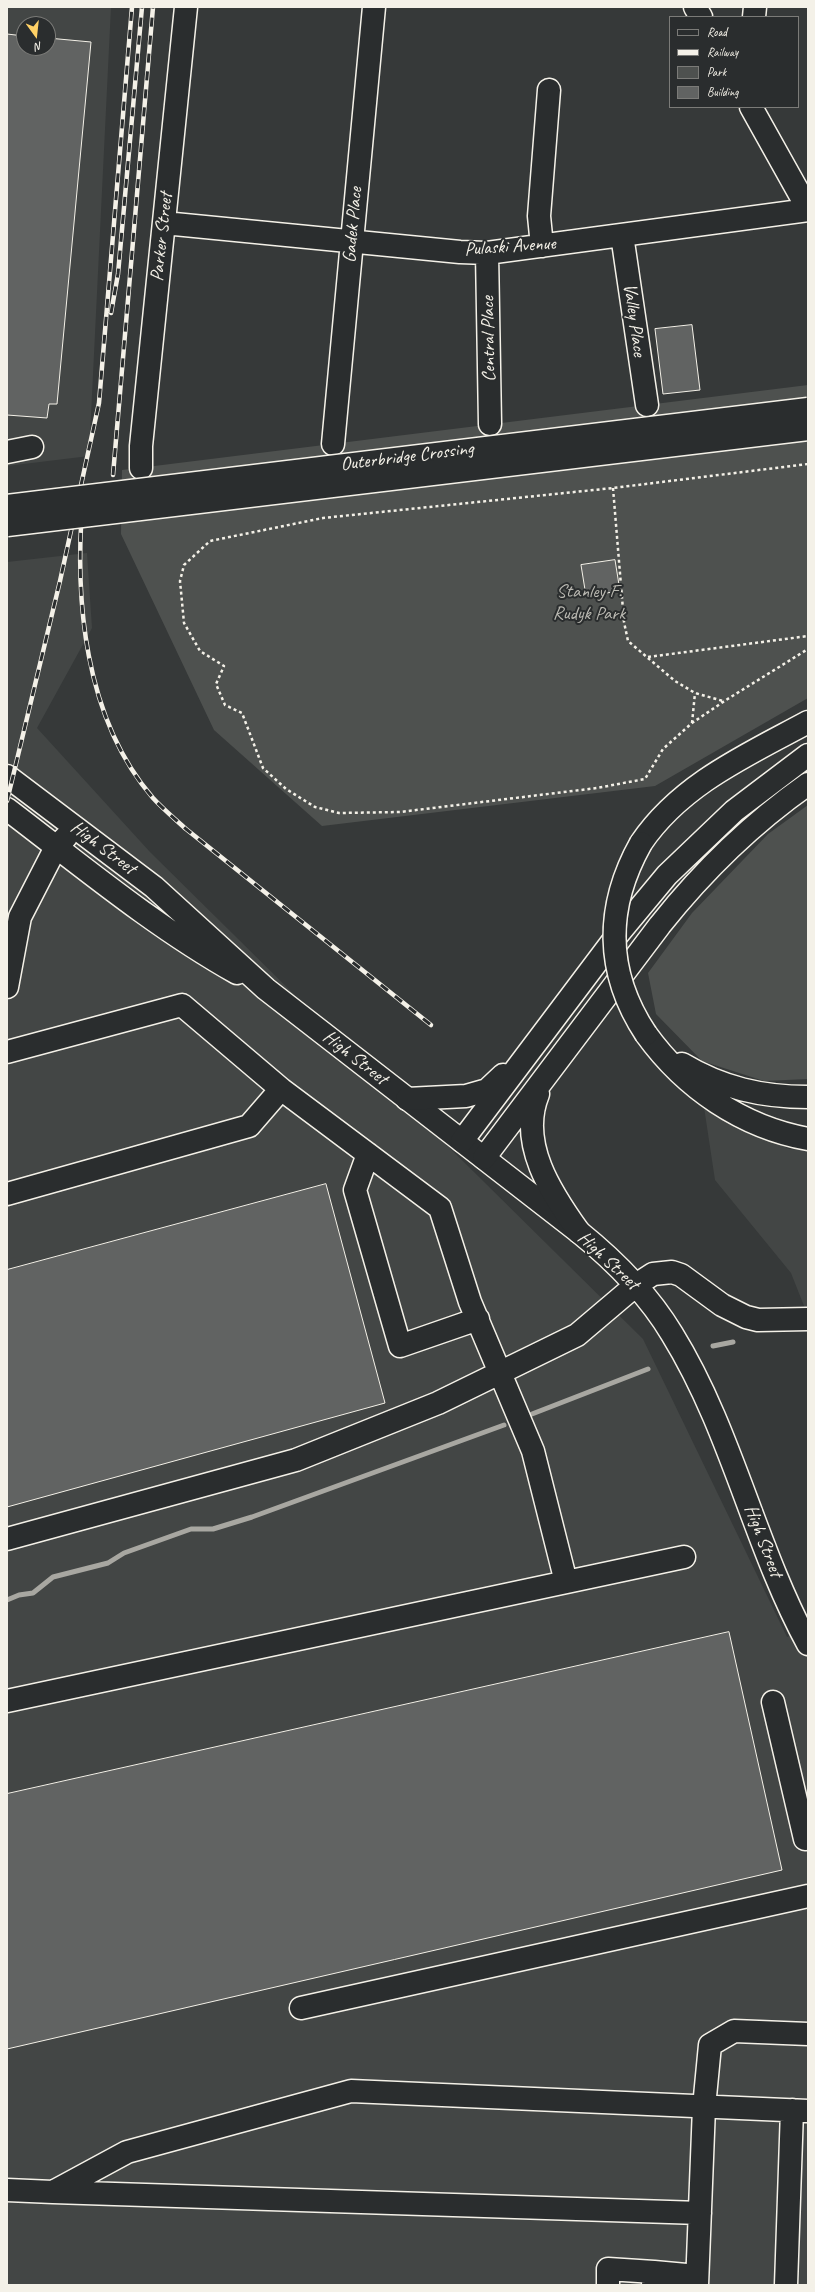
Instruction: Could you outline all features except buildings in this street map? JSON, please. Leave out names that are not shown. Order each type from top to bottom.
[{"type":"main road","name":"Parker Street","points":[[142,468],[141,446],[186,7]]},
{"type":"main road","name":"Gadek Place","points":[[333,444],[374,7]]},
{"type":"main road","points":[[695,7],[700,16]]},
{"type":"main road","points":[[542,246],[539,216],[549,90]]},
{"type":"main road","points":[[755,111],[808,210]]},
{"type":"main road","name":"Pulaski Avenue","points":[[164,223],[352,242],[487,253],[808,210]]},
{"type":"main road","name":"Valley Place","points":[[622,236],[647,405]]},
{"type":"main road","name":"Central Place","points":[[487,253],[490,424]]},
{"type":"main road","name":"Outerbridge Crossing","points":[[7,506],[808,409]]},
{"type":"main road","name":"Outerbridge Crossing","points":[[7,525],[808,429]]},
{"type":"main road","points":[[7,452],[32,447]]},
{"type":"main road","points":[[808,722],[731,764],[693,788],[660,818],[641,843],[628,871],[619,895],[614,940],[618,971],[627,999],[646,1034],[677,1071],[723,1107],[764,1127],[808,1140]]},
{"type":"main road","points":[[462,1141],[618,934],[667,875],[734,811],[808,755]]},
{"type":"main road","name":"High Street","points":[[7,776],[177,906],[266,989],[579,1232],[636,1285],[672,1333],[702,1389],[784,1597],[808,1644]]},
{"type":"main road","points":[[484,1158],[546,1078],[660,925],[689,890],[748,830],[808,784]]},
{"type":"main road","name":"High Street","points":[[7,809],[137,909],[181,939],[266,989]]},
{"type":"main road","points":[[7,987],[20,917],[56,847],[74,827]]},
{"type":"main road","points":[[7,1052],[182,1005],[281,1089],[440,1208],[478,1319],[533,1451],[566,1582]]},
{"type":"main road","points":[[646,1034],[658,1046],[683,1064],[726,1086],[758,1094],[808,1097]]},
{"type":"main road","points":[[407,1099],[466,1096],[487,1090],[504,1074],[525,1059]]},
{"type":"main road","points":[[546,1078],[534,1102],[532,1113],[532,1139],[546,1179],[562,1208],[579,1232]]},
{"type":"main road","points":[[7,1194],[249,1126],[281,1089]]},
{"type":"main road","points":[[368,1154],[355,1190],[400,1346],[478,1319]]},
{"type":"main road","points":[[7,1539],[296,1460],[438,1403],[577,1335],[636,1285],[653,1274],[672,1272],[689,1279],[722,1305],[746,1317],[758,1320],[808,1319]]},
{"type":"main road","points":[[7,1701],[684,1557]]},
{"type":"main road","points":[[773,1702],[807,1843]]},
{"type":"main road","points":[[301,2008],[808,1896]]},
{"type":"main road","points":[[608,2285],[608,2269],[654,2278],[697,2280],[704,2107],[710,2045],[734,2031],[808,2034]]},
{"type":"main road","points":[[53,2192],[127,2152],[351,2091],[800,2111],[786,2285]]},
{"type":"main road","points":[[7,2190],[700,2213]]},
{"type":"path","points":[[808,464],[613,488],[323,518],[210,541],[184,565],[180,581],[184,622],[200,651],[224,666],[216,684],[225,705],[242,713],[263,768],[286,789],[315,807],[339,813],[400,812],[628,783],[645,778],[663,749],[692,723],[724,701],[808,649]]},
{"type":"path","points":[[613,488],[624,622],[628,640],[675,681],[695,693],[724,701]]},
{"type":"path","points":[[647,657],[808,636]]},
{"type":"path","points":[[692,723],[695,693]]},
{"type":"shaded area","points":[[7,7],[111,7],[89,456],[7,466]]},
{"type":"shaded area","points":[[87,553],[92,628],[37,728],[150,852],[643,1339],[787,1637],[808,1629],[808,2285],[7,2285],[7,562]]},
{"type":"shaded area","points":[[704,1107],[789,1149],[808,1150],[808,1316],[791,1273],[715,1180]]},
{"type":"green space","name":"Stanley F. Rudyk Park","points":[[808,385],[808,698],[655,786],[322,826],[214,730],[121,534],[122,470]]},
{"type":"green space","points":[[808,805],[808,1079],[764,1081],[702,1061],[656,1014],[648,973],[692,913],[768,834]]},
{"type":"waterway","points":[[713,1346],[733,1342]]},
{"type":"waterway","points":[[532,1414],[648,1369]]},
{"type":"waterway","points":[[7,1600],[19,1595],[33,1593],[53,1577],[108,1563],[124,1553],[191,1529],[213,1529],[252,1517],[504,1425]]},
{"type":"railway","points":[[7,801],[60,581],[99,403],[132,7]]},
{"type":"railway","points":[[111,313],[118,274],[142,7]]},
{"type":"railway","points":[[113,475],[153,7]]},
{"type":"railway","points":[[83,497],[80,575],[83,616],[89,655],[98,694],[112,731],[130,766],[153,798],[186,829],[431,1025]]}]
